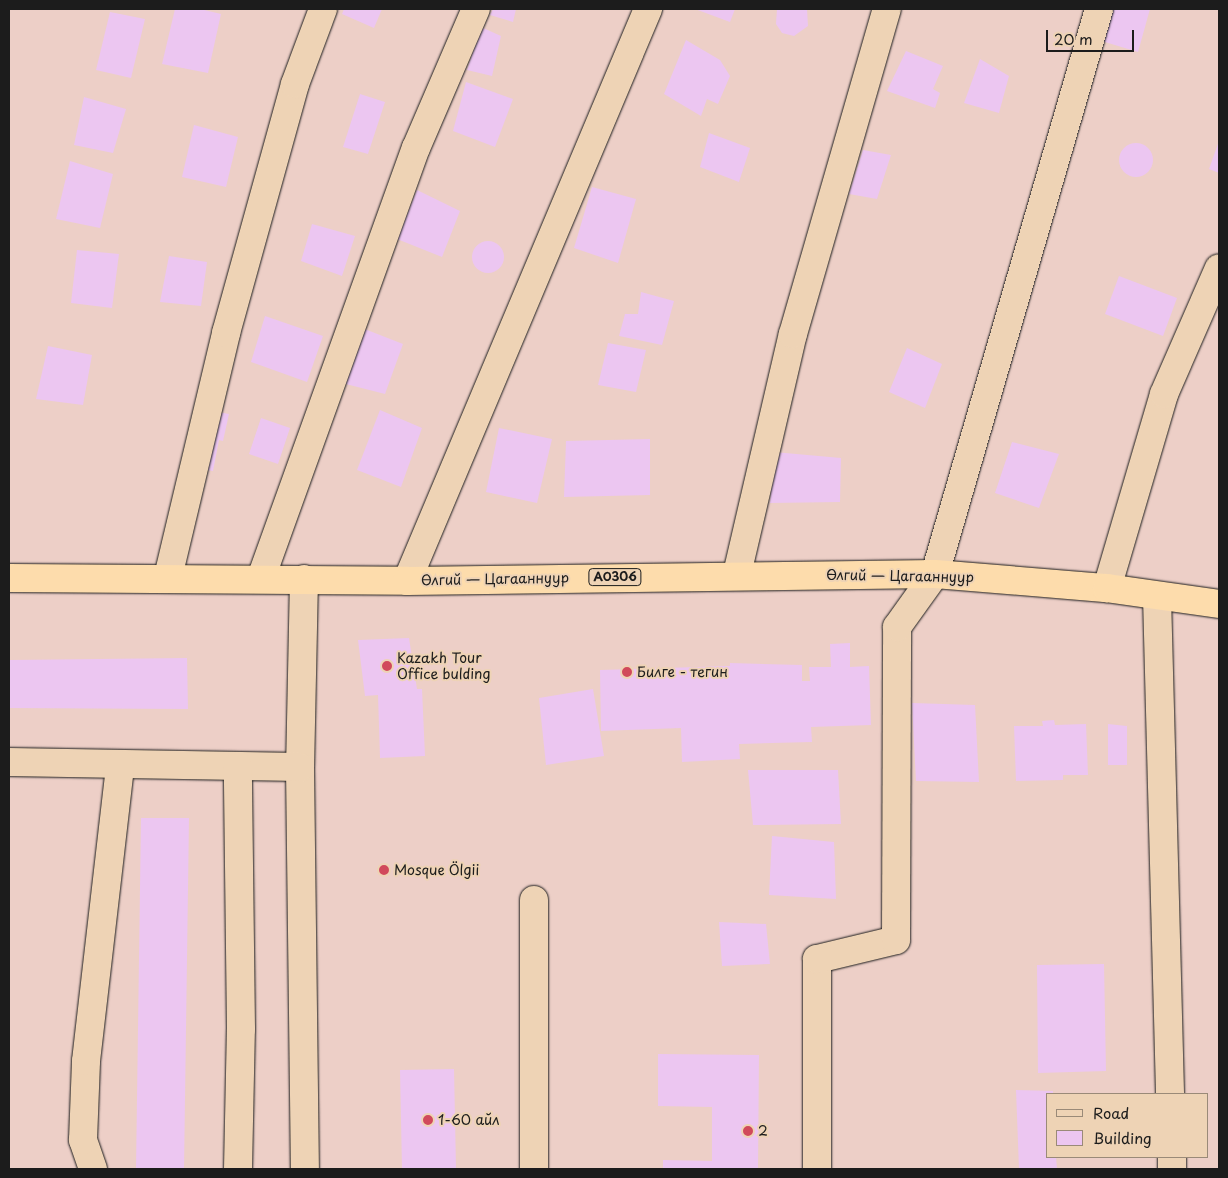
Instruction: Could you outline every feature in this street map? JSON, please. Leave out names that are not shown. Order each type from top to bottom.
[{"type":"highway","name":"Өлгий — Цагааннуур","points":[[9,578],[168,577],[407,581],[737,574],[934,574],[1107,588],[1219,604]]},
{"type":"street","points":[[168,577],[226,332],[295,84],[323,9]]},
{"type":"street","points":[[261,578],[416,148],[476,9]]},
{"type":"street","points":[[407,581],[648,9]]},
{"type":"street","points":[[737,574],[793,334],[887,9]]},
{"type":"street","points":[[817,1169],[817,959],[896,940],[897,627],[934,574],[1098,9]]},
{"type":"street","points":[[1107,588],[1164,394],[1219,268]]},
{"type":"street","points":[[304,579],[300,767],[305,1169]]},
{"type":"street","points":[[1157,596],[1170,1093]]},
{"type":"street","points":[[9,762],[300,767]]},
{"type":"street","points":[[93,1169],[83,1140],[86,1061],[120,765]]},
{"type":"street","points":[[238,766],[241,1029],[238,1169]]},
{"type":"street","points":[[534,900],[534,1169]]},
{"type":"building","points":[[175,9],[200,9],[221,14],[208,73],[162,64]]},
{"type":"building","points":[[344,9],[382,9],[374,28],[342,14]]},
{"type":"building","points":[[493,9],[516,9],[513,22],[490,15]]},
{"type":"building","points":[[695,9],[735,9],[730,22]]},
{"type":"building","points":[[777,9],[807,9],[808,26],[794,36],[782,33],[776,24]]},
{"type":"building","points":[[1107,9],[1150,9],[1138,52],[1095,39]]},
{"type":"building","points":[[110,12],[145,19],[131,78],[96,70]]},
{"type":"building","points":[[481,27],[501,36],[492,76],[467,70]]},
{"type":"building","points":[[686,40],[720,60],[730,76],[718,104],[707,99],[701,116],[664,94]]},
{"type":"building","points":[[906,51],[943,66],[933,89],[940,93],[935,108],[887,91]]},
{"type":"building","points":[[980,59],[1009,76],[999,113],[964,103]]},
{"type":"building","points":[[466,82],[513,99],[495,147],[453,131]]},
{"type":"building","points":[[360,94],[385,102],[368,154],[343,147]]},
{"type":"building","points":[[84,97],[126,109],[113,153],[74,145]]},
{"type":"building","points":[[194,125],[238,137],[226,187],[182,177]]},
{"type":"building","points":[[709,133],[750,148],[739,182],[700,167]]},
{"type":"building","points":[[1219,141],[1219,173],[1209,169]]},
{"type":"building","points":[[1136,143],[1148,148],[1153,160],[1148,172],[1136,177],[1124,172],[1119,160],[1124,148]]},
{"type":"building","points":[[863,150],[891,155],[877,199],[849,194]]},
{"type":"building","points":[[70,161],[113,174],[100,228],[56,219]]},
{"type":"building","points":[[592,187],[636,199],[618,263],[574,248]]},
{"type":"building","points":[[417,190],[460,211],[442,257],[397,239]]},
{"type":"building","points":[[312,224],[355,236],[342,276],[301,261]]},
{"type":"building","points":[[488,241],[494,242],[499,246],[503,251],[503,263],[499,268],[494,272],[488,273],[482,272],[477,268],[473,263],[472,257],[473,251],[477,246],[482,242]]},
{"type":"building","points":[[77,250],[119,254],[112,308],[71,303]]},
{"type":"building","points":[[169,256],[207,262],[201,306],[160,302]]},
{"type":"building","points":[[1119,276],[1177,298],[1163,336],[1105,314]]},
{"type":"building","points":[[641,292],[674,301],[662,345],[619,336],[625,314],[638,314]]},
{"type":"building","points":[[265,316],[323,336],[307,382],[251,362]]},
{"type":"building","points":[[362,328],[403,344],[385,394],[338,382]]},
{"type":"building","points":[[608,343],[646,350],[636,392],[598,385]]},
{"type":"building","points":[[48,346],[92,355],[83,405],[36,399]]},
{"type":"building","points":[[907,348],[942,364],[925,408],[889,392]]},
{"type":"building","points":[[380,410],[422,428],[401,487],[357,470]]},
{"type":"building","points":[[213,411],[229,414],[223,441],[219,440],[213,471],[202,469]]},
{"type":"building","points":[[261,418],[290,428],[278,464],[249,454]]},
{"type":"building","points":[[499,428],[552,439],[537,503],[486,492]]},
{"type":"building","points":[[650,439],[650,495],[564,497],[566,441]]},
{"type":"building","points":[[1012,442],[1059,454],[1039,508],[995,493]]},
{"type":"building","points":[[774,452],[841,458],[840,502],[770,503]]},
{"type":"building","points":[[409,638],[417,689],[422,689],[425,756],[380,758],[378,695],[365,696],[358,640]]},
{"type":"building","points":[[850,643],[850,667],[869,666],[871,725],[811,727],[812,742],[739,744],[740,759],[682,762],[681,728],[601,731],[600,670],[730,666],[730,663],[802,665],[802,681],[810,681],[809,667],[831,667],[830,644]]},
{"type":"building","points":[[187,658],[188,709],[9,708],[9,660]]},
{"type":"building","points":[[593,689],[604,756],[546,765],[539,698]]},
{"type":"building","points":[[912,703],[975,705],[979,782],[916,781]]},
{"type":"building","points":[[1054,720],[1055,725],[1086,724],[1088,775],[1063,775],[1063,780],[1016,781],[1014,726],[1043,726],[1042,721]]},
{"type":"building","points":[[1108,724],[1127,726],[1127,765],[1108,765]]},
{"type":"building","points":[[748,770],[838,770],[841,824],[753,825]]},
{"type":"building","points":[[141,818],[189,818],[184,1169],[136,1169]]},
{"type":"building","points":[[772,836],[834,842],[836,899],[769,895]]},
{"type":"building","points":[[719,922],[766,924],[770,964],[722,966]]},
{"type":"building","points":[[1104,964],[1106,1071],[1038,1073],[1037,965]]},
{"type":"building","points":[[658,1054],[759,1055],[758,1169],[663,1169],[663,1160],[712,1161],[712,1107],[658,1106]]},
{"type":"building","name":"1-60 айл","points":[[454,1069],[456,1169],[402,1169],[400,1070]]},
{"type":"building","points":[[1016,1090],[1053,1091],[1053,1093],[1046,1093],[1046,1158],[1056,1158],[1057,1169],[1019,1169]]},
{"type":"place","name":"Kazakh Tour Office bulding","points":[[387,666]]},
{"type":"place","name":"Билге - тегин","points":[[627,672]]},
{"type":"place","name":"Mosque Ölgii","points":[[384,870]]},
{"type":"place","name":"1-60 айл","points":[[428,1120]]},
{"type":"place","name":"2","points":[[748,1131]]}]
